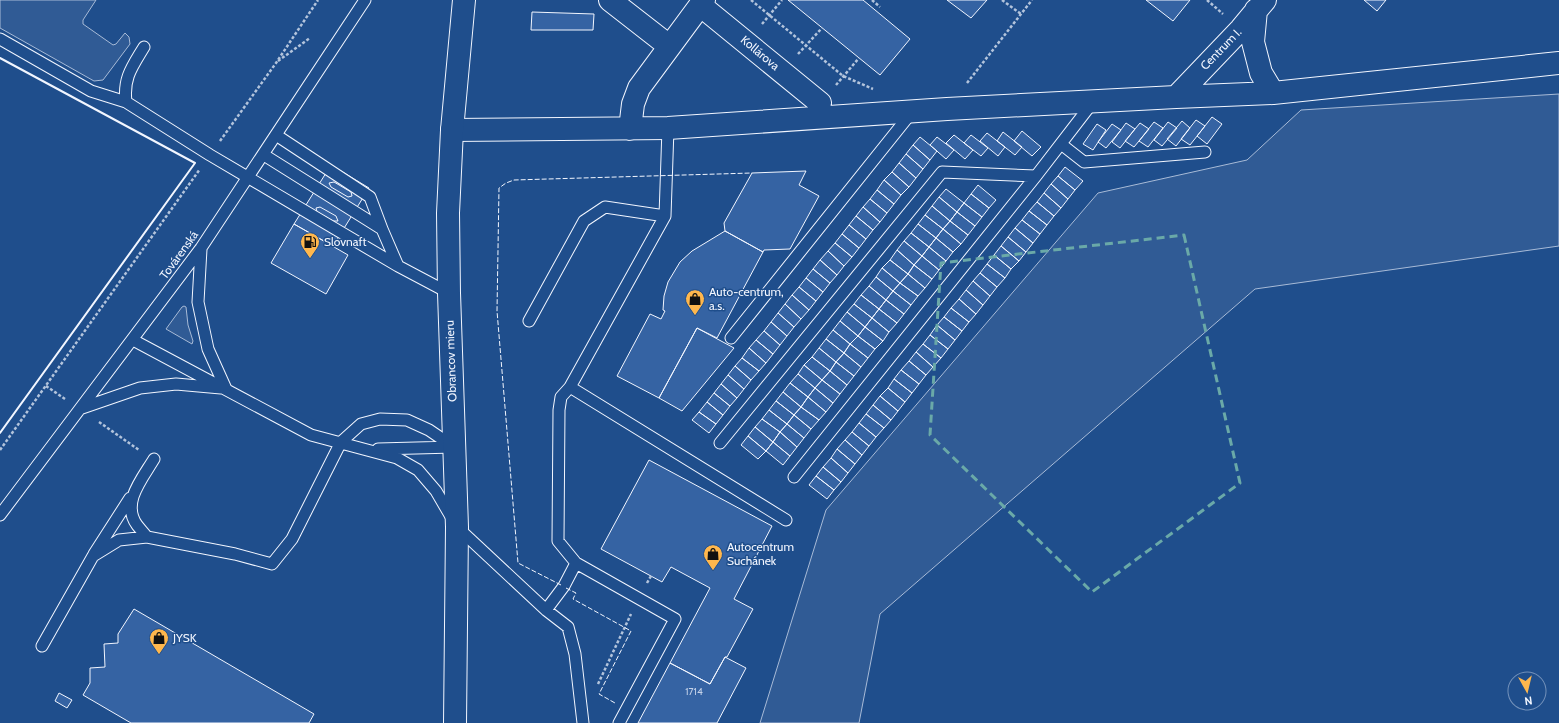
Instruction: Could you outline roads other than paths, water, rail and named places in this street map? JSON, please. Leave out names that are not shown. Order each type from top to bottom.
[{"type":"street","name":"Obrancov mieru","points":[[455,723],[457,527],[449,293],[448,213],[452,130],[464,0]]},
{"type":"street","points":[[610,0],[669,46]]},
{"type":"street","points":[[630,129],[633,104],[638,88],[702,2]]},
{"type":"street","name":"Kollárova","points":[[702,2],[746,42],[820,103]]},
{"type":"street","points":[[1261,5],[1253,42],[1261,73],[1273,93]]},
{"type":"street","name":"Centrum I.","points":[[1176,97],[1241,29],[1261,5]]},
{"type":"street","points":[[452,130],[668,128],[947,109],[1273,93],[1559,63]]},
{"type":"lane","name":"Továrenská","points":[[0,515],[201,248],[249,178],[364,0]]},
{"type":"lane","points":[[0,39],[91,91],[126,102],[210,155],[398,266],[449,293]]},
{"type":"lane","points":[[126,102],[124,91],[129,71],[144,47]]},
{"type":"lane","points":[[794,477],[1036,176],[1093,102]]},
{"type":"lane","points":[[731,338],[913,111]]},
{"type":"lane","points":[[619,723],[675,619],[576,563],[558,541],[559,410],[561,397],[570,387],[665,216],[668,128]]},
{"type":"lane","points":[[276,135],[370,197],[398,266]]},
{"type":"lane","points":[[1061,144],[1084,162],[1205,152]]},
{"type":"lane","points":[[264,155],[382,229]]},
{"type":"lane","points":[[720,444],[942,172],[1036,176]]},
{"type":"lane","points":[[528,321],[584,221],[605,207],[665,216]]},
{"type":"lane","points":[[201,248],[198,302],[208,349],[226,389]]},
{"type":"lane","points":[[133,340],[311,435],[369,449],[397,458],[418,470],[436,491],[457,527],[546,610],[568,627],[575,654],[582,721]]},
{"type":"lane","points":[[81,408],[140,388],[176,384],[226,389]]},
{"type":"lane","points":[[570,387],[786,520]]},
{"type":"lane","points":[[93,556],[119,540],[147,537],[235,554],[272,564],[292,539],[341,442],[361,424],[380,419],[407,420],[429,430],[454,447]]},
{"type":"lane","points":[[369,449],[454,447]]},
{"type":"lane","points":[[42,646],[93,556],[154,459]]},
{"type":"lane","points":[[133,493],[130,509],[136,524],[147,537]]},
{"type":"lane","points":[[546,610],[564,586],[576,563]]},
{"type":"place","name":"Slovnaft","points":[[310,259]]},
{"type":"place","name":"Auto-centrum, a.s.","points":[[695,316]]},
{"type":"place","name":"Autocentrum Suchánek","points":[[713,571]]},
{"type":"place","name":"JYSK","points":[[159,655]]}]
